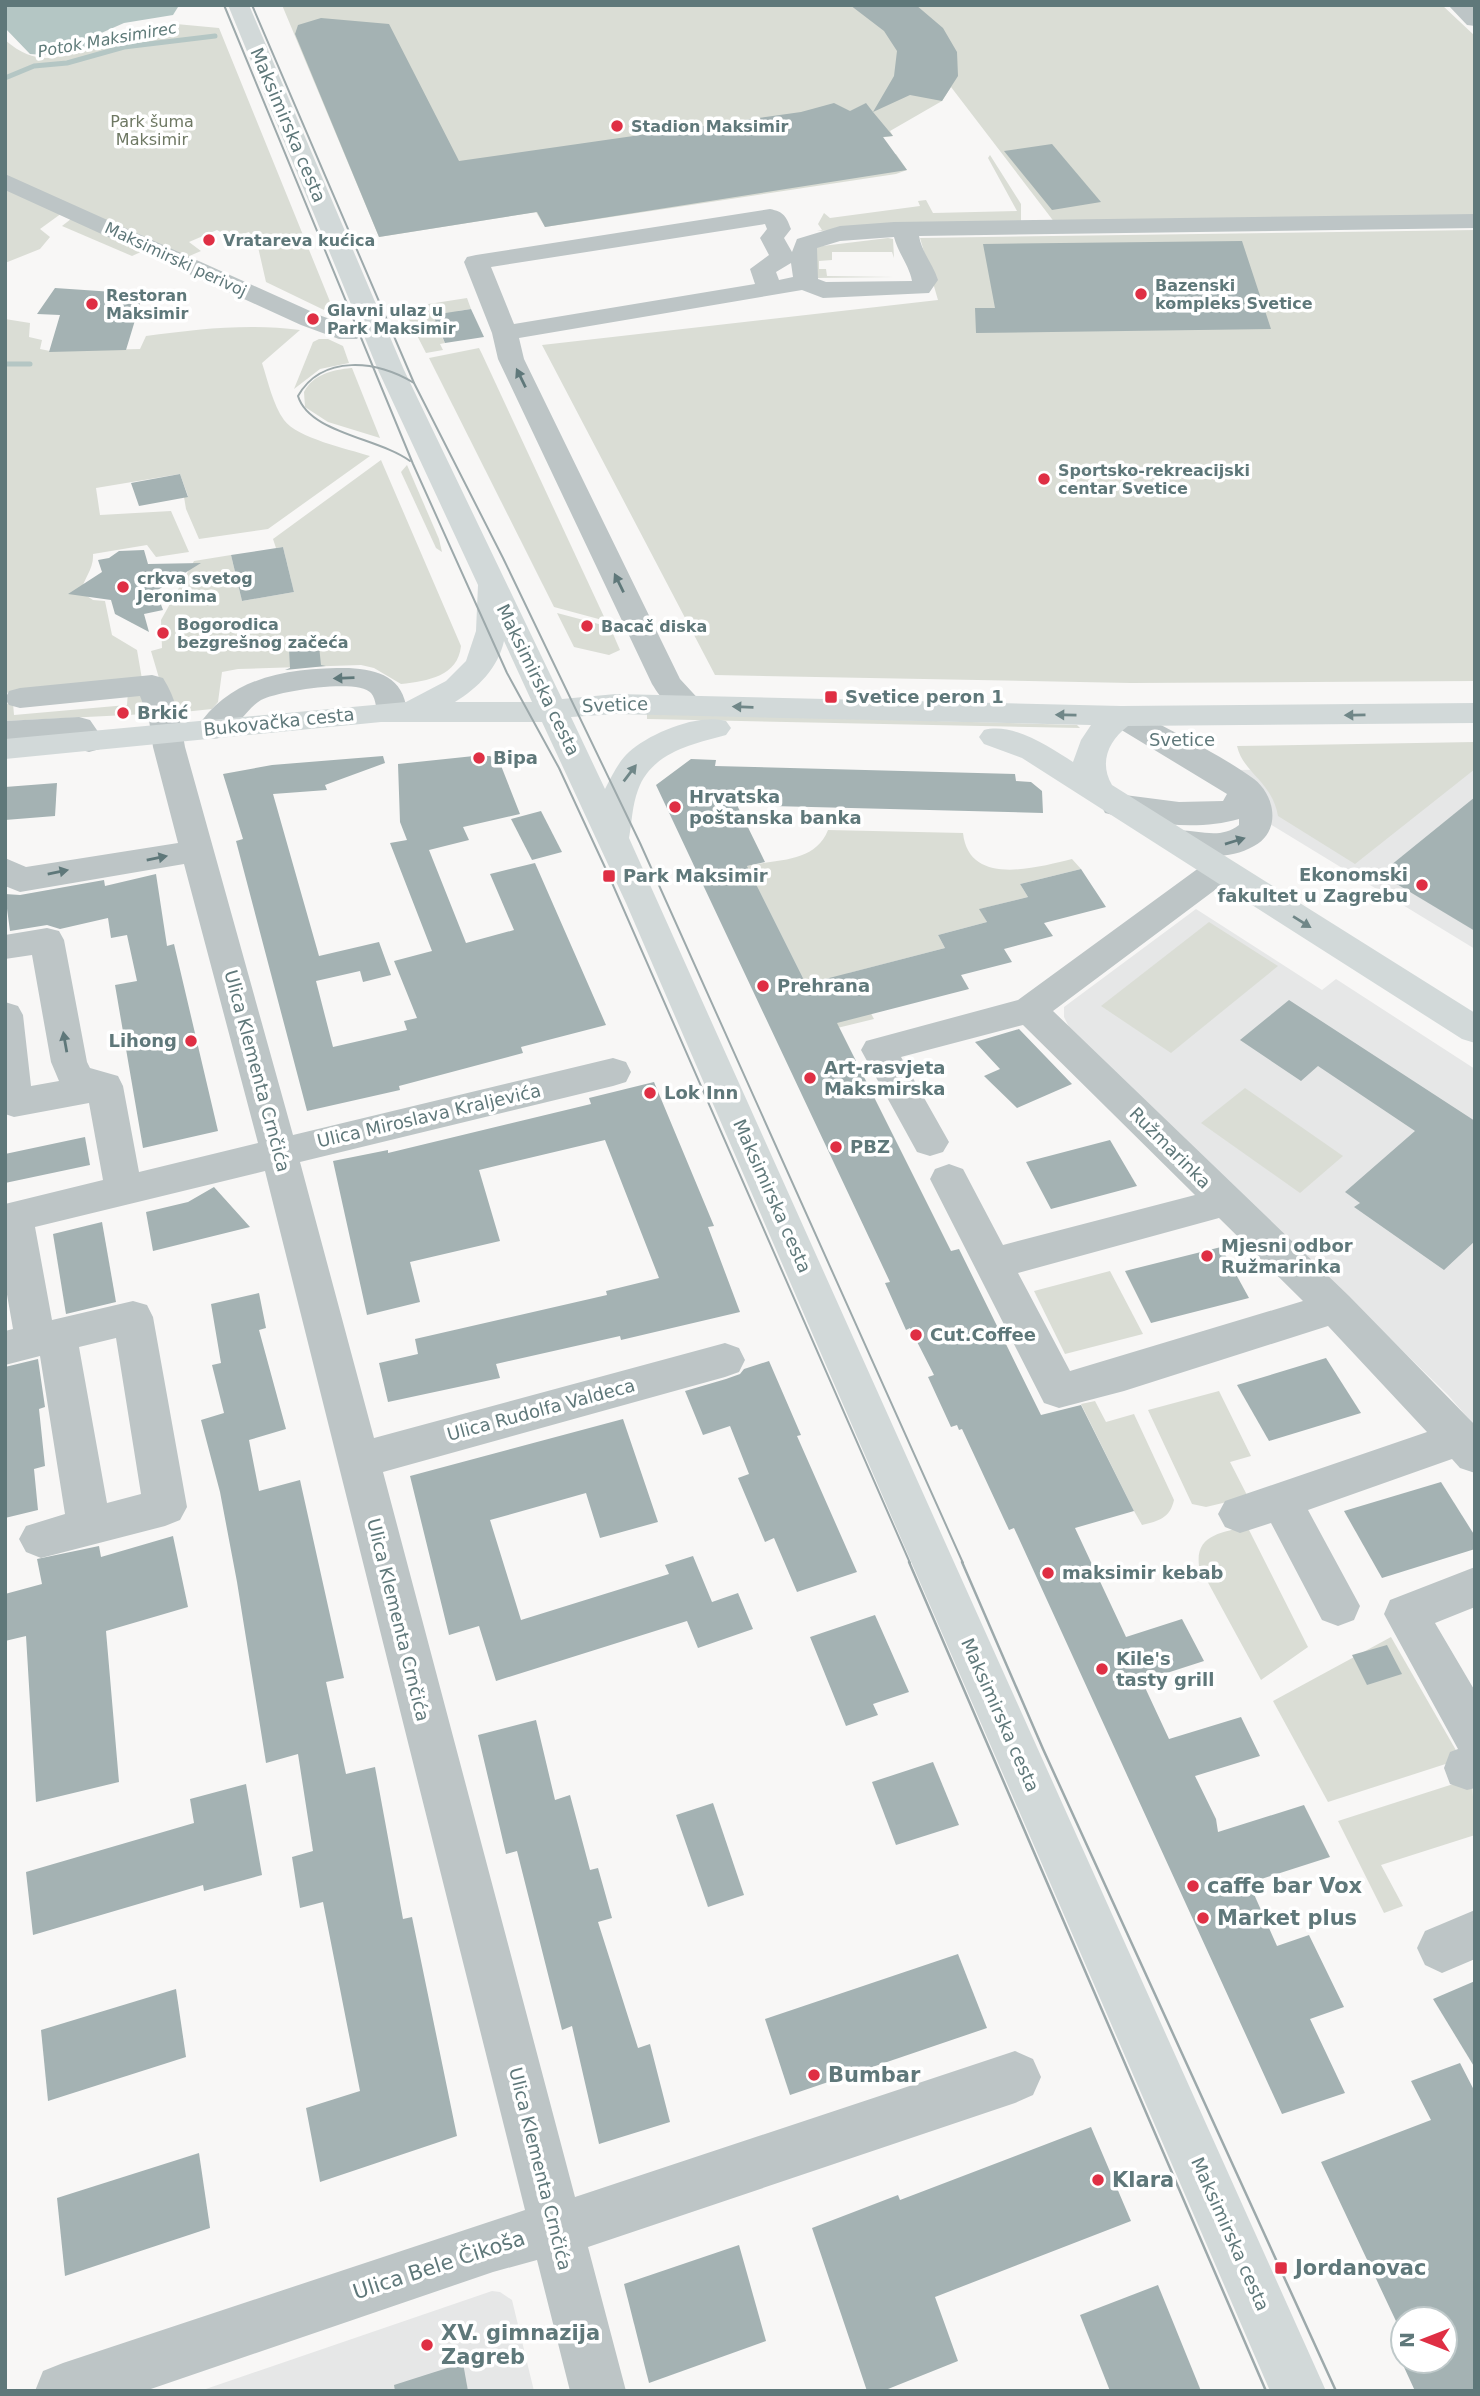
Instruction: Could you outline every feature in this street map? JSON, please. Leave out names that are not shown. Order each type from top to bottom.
[{"type":"main road","name":"Maksimirska cesta","points":[[238,5],[391,369],[613,837],[1298,2391]]},
{"type":"main road","points":[[399,711],[457,689],[482,666],[488,643],[490,581]]},
{"type":"main road","name":"Svetice","points":[[554,712],[598,704],[1121,716],[1475,713]]},
{"type":"main road","name":"Bukovačka cesta","points":[[5,749],[399,711],[554,712]]},
{"type":"main road","name":"Svetice","points":[[554,712],[597,724],[995,737],[1164,740],[1475,737]]},
{"type":"main road","points":[[1109,799],[1093,784],[1089,768],[1096,739],[1121,716]]},
{"type":"main road","points":[[613,837],[617,796],[626,777],[642,759],[675,738],[715,728]]},
{"type":"main road","points":[[995,737],[1033,751],[1475,1030]]},
{"type":"street","points":[[1458,5],[1475,20]]},
{"type":"street","name":"Maksimirski perivoj","points":[[5,181],[310,320],[348,334]]},
{"type":"street","points":[[688,705],[667,684],[511,359],[505,333],[476,262],[755,216],[794,221],[810,241]]},
{"type":"street","points":[[769,288],[762,269],[783,258],[772,239],[779,229],[775,218]]},
{"type":"street","points":[[806,283],[804,247],[810,241],[905,229],[1475,221]]},
{"type":"street","points":[[505,333],[806,283],[823,290],[919,288],[924,284],[924,274],[910,253],[905,229]]},
{"type":"street","name":"Ulica Klementa Crnčića","points":[[20,698],[152,685],[165,720],[598,2391]]},
{"type":"street","points":[[1121,716],[1244,788],[1255,804],[1258,822],[1243,841],[1209,845],[1168,837]]},
{"type":"street","points":[[5,731],[79,727],[89,742]]},
{"type":"street","points":[[1109,799],[1167,812],[1222,813],[1237,808],[1244,796],[1244,788]]},
{"type":"street","points":[[5,869],[20,880],[100,864],[115,867],[199,849]]},
{"type":"street","points":[[930,1142],[879,1050],[1030,1010],[1219,870]]},
{"type":"street","points":[[5,947],[47,940],[69,1062],[75,1077],[105,1086]]},
{"type":"street","name":"Ružmarinka","points":[[1030,1010],[1224,1202],[1335,1307],[1468,1446]]},
{"type":"street","points":[[5,1015],[14,1103],[105,1086]]},
{"type":"street","name":"Ulica Miroslava Kraljevića","points":[[10,1218],[123,1188],[613,1072]]},
{"type":"street","points":[[105,1086],[123,1188]]},
{"type":"street","points":[[949,1179],[1059,1391],[1124,1374],[1335,1307]]},
{"type":"street","points":[[991,1264],[1224,1202]]},
{"type":"street","points":[[10,1218],[32,1341],[89,1527]]},
{"type":"street","points":[[32,1341],[133,1317],[165,1507],[41,1539]]},
{"type":"street","name":"Ulica Rudolfa Valdeca","points":[[357,1461],[725,1360]]},
{"type":"street","points":[[1240,1514],[1468,1446]]},
{"type":"street","points":[[1280,1501],[1338,1606]]},
{"type":"street","points":[[1472,1756],[1406,1614],[1475,1587]]},
{"type":"street","name":"Ulica Bele Čikoša","points":[[64,2391],[493,2245],[555,2230],[1015,2077]]},
{"type":"shaded area","points":[[5,5],[178,7],[173,15],[124,23],[99,34],[82,49],[60,56],[30,54],[5,28]]},
{"type":"shaded area","name":"Ekonomski fakultet u Zagrebu","points":[[1475,767],[1475,949],[1265,821],[1239,770]]},
{"type":"shaded area","points":[[1196,909],[1322,990],[1336,979],[1475,1069],[1475,1426],[1448,1395],[1069,1027],[1064,1017],[1064,1007]]},
{"type":"shaded area","name":"XV. gimnazija Zagreb","points":[[492,2291],[500,2292],[512,2300],[534,2391],[200,2391]]},
{"type":"green space","points":[[282,5],[1442,5],[1475,36],[1475,217],[1055,223],[951,87],[942,101],[890,131],[893,136],[870,139],[882,156],[896,154],[907,170],[896,174],[545,227],[536,212],[379,237]]},
{"type":"green space","name":"Park šuma Maksimir","points":[[176,24],[219,28],[331,304],[324,310],[266,282],[258,247],[249,232],[231,238],[217,230],[189,242],[201,251],[187,257],[62,213],[40,229],[50,237],[40,249],[5,263],[5,40],[36,57],[50,58],[121,33]]},
{"type":"green space","points":[[990,155],[1021,204],[1021,223],[817,231],[822,230],[818,224],[824,213],[830,218],[920,206],[918,201],[926,200],[933,213],[1017,211],[988,158]]},
{"type":"green space","points":[[71,219],[143,251],[132,256],[62,226]]},
{"type":"green space","name":"Sportsko-rekreacijski centar Svetice","points":[[1475,230],[1475,681],[1131,683],[715,675],[542,345],[938,300],[920,238]]},
{"type":"green space","points":[[893,239],[894,258],[892,252],[832,252],[832,260],[819,261],[819,269],[826,269],[827,276],[894,277],[817,278],[814,247]]},
{"type":"green space","points":[[467,298],[471,309],[458,311],[442,337],[445,343],[440,344],[443,350],[426,353],[403,308]]},
{"type":"green space","points":[[5,319],[30,323],[29,337],[42,340],[40,349],[50,351],[140,349],[146,336],[204,329],[262,327],[300,330],[262,363],[280,414],[300,432],[370,456],[268,529],[199,539],[186,509],[184,497],[188,496],[180,474],[96,488],[100,515],[171,511],[189,552],[156,557],[147,545],[93,554],[81,592],[93,600],[105,601],[112,635],[137,650],[142,679],[5,693]]},
{"type":"green space","points":[[328,339],[343,346],[349,363],[320,369],[294,389],[313,342]]},
{"type":"green space","points":[[479,348],[606,621],[554,607],[429,358]]},
{"type":"green space","points":[[352,368],[380,438],[328,422],[305,407],[304,392],[313,381],[331,372]]},
{"type":"green space","points":[[381,460],[461,646],[454,664],[431,679],[401,684],[374,668],[361,665],[238,669],[222,672],[218,702],[212,709],[174,713],[167,705],[151,651],[162,648],[161,620],[194,561],[231,555],[242,601],[294,592],[283,547],[276,548],[273,539]]},
{"type":"green space","points":[[407,465],[442,552],[436,548],[401,472]]},
{"type":"green space","points":[[557,613],[610,627],[620,650],[609,655],[574,647]]},
{"type":"green space","points":[[145,690],[147,714],[5,721],[5,704],[13,703],[14,715],[127,705],[128,691]]},
{"type":"green space","points":[[647,713],[1077,725],[1080,728],[647,719]]},
{"type":"green space","points":[[1475,742],[1475,769],[1355,864],[1278,816],[1270,794],[1245,763],[1237,746]]},
{"type":"green space","points":[[828,830],[963,833],[968,850],[978,861],[991,868],[1024,869],[1072,859],[1081,869],[1020,884],[1028,897],[980,909],[987,922],[938,935],[945,948],[849,973],[874,1019],[829,1030],[747,866],[805,854],[822,841]]},
{"type":"green space","points":[[1209,922],[1278,966],[1171,1053],[1101,1006]]},
{"type":"green space","points":[[1245,1088],[1343,1156],[1300,1193],[1201,1123]]},
{"type":"green space","points":[[1110,1271],[1143,1334],[1065,1354],[1034,1291]]},
{"type":"green space","points":[[1219,1391],[1251,1456],[1230,1462],[1248,1497],[1206,1507],[1192,1504],[1148,1410]]},
{"type":"green space","points":[[1095,1401],[1106,1422],[1134,1414],[1174,1500],[1170,1511],[1163,1518],[1142,1525],[1081,1404]]},
{"type":"green space","points":[[1247,1526],[1308,1647],[1261,1680],[1199,1566],[1201,1547],[1206,1541],[1220,1533]]},
{"type":"green space","points":[[1391,1637],[1461,1759],[1328,1802],[1273,1701]]},
{"type":"green space","points":[[1472,1778],[1475,1835],[1381,1865],[1403,1906],[1384,1913],[1338,1821]]},
{"type":"building","points":[[850,5],[916,5],[943,28],[957,52],[958,76],[942,101],[910,95],[873,112],[894,76],[897,51],[884,31]]},
{"type":"building","points":[[321,18],[389,24],[459,161],[801,112],[834,103],[850,111],[866,103],[893,136],[883,137],[907,170],[545,227],[537,212],[379,237],[295,34],[298,25]]},
{"type":"building","points":[[1052,144],[1101,202],[1052,210],[1004,151]]},
{"type":"building","name":"Bazenski kompleks Svetice","points":[[1242,241],[1271,329],[976,333],[975,308],[995,308],[983,244]]},
{"type":"building","points":[[55,288],[143,294],[126,350],[49,352],[60,315],[37,314]]},
{"type":"building","points":[[471,309],[484,337],[445,343],[433,315]]},
{"type":"building","points":[[180,474],[188,497],[139,506],[131,483]]},
{"type":"building","points":[[283,547],[294,592],[242,601],[231,555]]},
{"type":"building","name":"crkva svetog Jeronima","points":[[144,550],[148,564],[201,563],[156,591],[163,610],[144,614],[149,632],[115,614],[111,600],[68,594],[102,572],[98,560],[109,558],[119,551]]},
{"type":"building","points":[[319,646],[321,665],[326,666],[285,670],[290,668],[289,649]]},
{"type":"building","points":[[383,756],[385,763],[325,785],[327,790],[273,794],[319,956],[379,942],[391,975],[363,982],[360,971],[316,981],[333,1047],[407,1030],[404,1021],[417,1018],[394,961],[432,951],[390,843],[407,840],[400,822],[398,764],[474,756],[490,756],[500,763],[520,814],[463,827],[469,840],[429,850],[466,943],[514,930],[490,874],[535,863],[606,1025],[521,1047],[523,1053],[399,1086],[400,1090],[307,1111],[236,841],[243,839],[223,774],[272,765]]},
{"type":"building","points":[[691,759],[716,760],[715,766],[1015,774],[1016,781],[1031,782],[1042,791],[1043,813],[737,805],[765,862],[747,866],[806,984],[945,948],[938,935],[987,922],[979,909],[1028,897],[1020,884],[1081,869],[1106,907],[1044,923],[1053,936],[1004,949],[1012,962],[961,975],[969,989],[837,1023],[951,1251],[959,1249],[1041,1415],[1081,1405],[1134,1511],[1075,1528],[1126,1637],[1182,1619],[1204,1661],[1142,1681],[1169,1739],[1241,1717],[1260,1756],[1195,1776],[1216,1819],[1218,1832],[1304,1805],[1330,1857],[1249,1883],[1277,1946],[1309,1935],[1344,2007],[1310,2019],[1345,2093],[1282,2114],[1014,1528],[1009,1530],[962,1429],[959,1430],[957,1425],[951,1427],[928,1377],[934,1375],[910,1328],[906,1330],[885,1283],[890,1282],[656,785]]},
{"type":"building","points":[[57,783],[55,816],[5,820],[5,787]]},
{"type":"building","points":[[1475,797],[1475,931],[1380,874]]},
{"type":"building","points":[[541,811],[562,852],[532,860],[511,819]]},
{"type":"building","points":[[156,874],[167,946],[174,944],[218,1131],[143,1148],[115,985],[137,981],[127,935],[111,938],[108,918],[60,929],[47,925],[10,931],[5,894],[20,895],[104,880],[105,886]]},
{"type":"building","points":[[1289,1000],[1475,1121],[1475,1241],[1444,1270],[1354,1207],[1360,1203],[1345,1192],[1415,1131],[1318,1066],[1301,1081],[1240,1040]]},
{"type":"building","points":[[1019,1029],[1072,1084],[1017,1108],[984,1076],[1000,1069],[975,1042]]},
{"type":"building","points":[[654,1082],[714,1226],[708,1227],[740,1312],[621,1340],[620,1336],[496,1364],[500,1378],[388,1402],[379,1363],[418,1354],[415,1339],[607,1295],[606,1291],[659,1278],[605,1140],[479,1170],[500,1241],[410,1262],[420,1302],[367,1315],[333,1161],[388,1150],[388,1153],[591,1104],[589,1098]]},
{"type":"building","points":[[85,1137],[90,1165],[5,1183],[5,1154]]},
{"type":"building","points":[[1110,1140],[1137,1186],[1051,1209],[1026,1162]]},
{"type":"building","points":[[214,1187],[250,1227],[153,1251],[146,1212],[188,1202]]},
{"type":"building","points":[[102,1222],[116,1302],[66,1314],[53,1234]]},
{"type":"building","points":[[1221,1247],[1249,1298],[1151,1323],[1125,1271]]},
{"type":"building","points":[[259,1293],[266,1328],[259,1330],[286,1429],[249,1440],[259,1491],[300,1480],[344,1678],[326,1682],[346,1774],[375,1767],[403,1919],[412,1917],[457,2136],[320,2182],[306,2108],[360,2091],[323,1902],[300,1908],[292,1857],[313,1851],[298,1754],[266,1763],[220,1492],[201,1420],[224,1413],[212,1365],[221,1363],[211,1304]]},
{"type":"building","points":[[1326,1358],[1361,1413],[1269,1441],[1237,1385]]},
{"type":"building","points":[[38,1359],[45,1407],[39,1409],[45,1466],[34,1469],[38,1510],[5,1518],[5,1367]]},
{"type":"building","points":[[769,1361],[801,1435],[797,1436],[857,1572],[797,1592],[774,1538],[765,1542],[738,1478],[749,1474],[730,1426],[703,1435],[685,1391],[740,1374],[744,1369]]},
{"type":"building","points":[[623,1419],[658,1522],[600,1538],[586,1493],[490,1520],[521,1620],[669,1574],[665,1565],[693,1556],[712,1602],[738,1593],[753,1629],[698,1648],[687,1621],[496,1681],[479,1626],[449,1635],[410,1476]]},
{"type":"building","points":[[1441,1482],[1475,1536],[1475,1549],[1382,1578],[1344,1511]]},
{"type":"building","points":[[173,1536],[188,1607],[106,1631],[119,1782],[36,1802],[26,1636],[5,1641],[5,1594],[42,1584],[37,1559],[99,1546],[101,1557]]},
{"type":"building","points":[[875,1615],[909,1692],[873,1704],[878,1715],[846,1726],[810,1637]]},
{"type":"building","points":[[1387,1645],[1402,1674],[1367,1685],[1352,1655]]},
{"type":"building","points":[[536,1720],[555,1800],[570,1795],[590,1870],[598,1868],[612,1918],[598,1922],[638,2048],[650,2044],[670,2122],[599,2144],[572,2026],[562,2030],[517,1851],[506,1854],[478,1735]]},
{"type":"building","points":[[933,1762],[959,1825],[896,1845],[872,1782]]},
{"type":"building","points":[[246,1784],[262,1875],[204,1891],[203,1885],[33,1935],[26,1872],[194,1823],[190,1799]]},
{"type":"building","points":[[713,1803],[744,1895],[708,1907],[676,1815]]},
{"type":"building","points":[[958,1954],[987,2028],[790,2095],[765,2019]]},
{"type":"building","points":[[1475,1981],[1475,2068],[1433,1999]]},
{"type":"building","points":[[176,1989],[186,2057],[48,2101],[41,2030]]},
{"type":"building","points":[[1460,2063],[1475,2092],[1475,2391],[1415,2391],[1408,2375],[1459,2375],[1459,2305],[1389,2306],[1321,2162],[1431,2120],[1411,2081]]},
{"type":"building","points":[[1091,2127],[1131,2221],[935,2297],[958,2361],[883,2391],[867,2391],[812,2228],[898,2195],[900,2200]]},
{"type":"building","points":[[199,2153],[210,2228],[65,2276],[57,2198]]},
{"type":"building","points":[[739,2245],[766,2341],[649,2383],[624,2284]]},
{"type":"building","points":[[1158,2285],[1201,2391],[1110,2391],[1080,2315]]},
{"type":"building","points":[[463,2363],[468,2391],[395,2391],[394,2385]]},
{"type":"waterway","name":"Potok Maksimirec","points":[[5,78],[34,66],[67,63],[124,47],[215,36]]},
{"type":"waterway","points":[[5,364],[30,364]]},
{"type":"tram line","points":[[224,5],[373,367]]},
{"type":"tram line","points":[[252,5],[414,383]]},
{"type":"tram line","points":[[373,367],[336,367],[308,382],[298,396],[316,419],[410,461]]},
{"type":"tram line","points":[[373,367],[400,375],[414,383]]},
{"type":"tram line","points":[[373,367],[413,464],[507,673],[559,768],[609,876],[910,1563]]},
{"type":"tram line","points":[[414,383],[503,558],[640,843],[963,1563]]},
{"type":"tram line","points":[[909,1562],[1266,2391]]},
{"type":"tram line","points":[[962,1562],[1043,1749],[1336,2391]]},
{"type":"place","name":"Stadion Maksimir","points":[[617,126]]},
{"type":"place","name":"Vratareva kućica","points":[[209,240]]},
{"type":"place","name":"Bazenski kompleks Svetice","points":[[1141,294]]},
{"type":"place","name":"Restoran Maksimir","points":[[92,304]]},
{"type":"place","name":"Glavni ulaz u Park Maksimir","points":[[313,319]]},
{"type":"place","name":"Sportsko-rekreacijski centar Svetice","points":[[1044,479]]},
{"type":"place","name":"crkva svetog Jeronima","points":[[123,587]]},
{"type":"place","name":"Bacač diska","points":[[587,626]]},
{"type":"place","name":"Bogorodica bezgrešnog začeća","points":[[163,633]]},
{"type":"place","name":"Svetice peron 1","points":[[831,697]]},
{"type":"place","name":"Brkić","points":[[123,713]]},
{"type":"place","name":"Bipa","points":[[479,758]]},
{"type":"place","name":"Hrvatska poštanska banka","points":[[675,807]]},
{"type":"place","name":"Park Maksimir","points":[[609,876]]},
{"type":"place","name":"Ekonomski fakultet u Zagrebu","points":[[1422,885]]},
{"type":"place","name":"Prehrana","points":[[763,986]]},
{"type":"place","name":"Lihong","points":[[191,1041]]},
{"type":"place","name":"Art-rasvjeta Maksmirska","points":[[810,1078]]},
{"type":"place","name":"Lok Inn","points":[[650,1093]]},
{"type":"place","name":"PBZ","points":[[836,1147]]},
{"type":"place","name":"Mjesni odbor Ružmarinka","points":[[1207,1256]]},
{"type":"place","name":"Cut.Coffee","points":[[916,1335]]},
{"type":"place","name":"maksimir kebab","points":[[1048,1573]]},
{"type":"place","name":"Kile's tasty grill","points":[[1102,1669]]},
{"type":"place","name":"caffe bar Vox","points":[[1193,1886]]},
{"type":"place","name":"Market plus","points":[[1203,1918]]},
{"type":"place","name":"Bumbar","points":[[814,2075]]},
{"type":"place","name":"Klara","points":[[1098,2180]]},
{"type":"place","name":"Jordanovac","points":[[1281,2268]]},
{"type":"place","name":"XV. gimnazija Zagreb","points":[[427,2345]]}]
